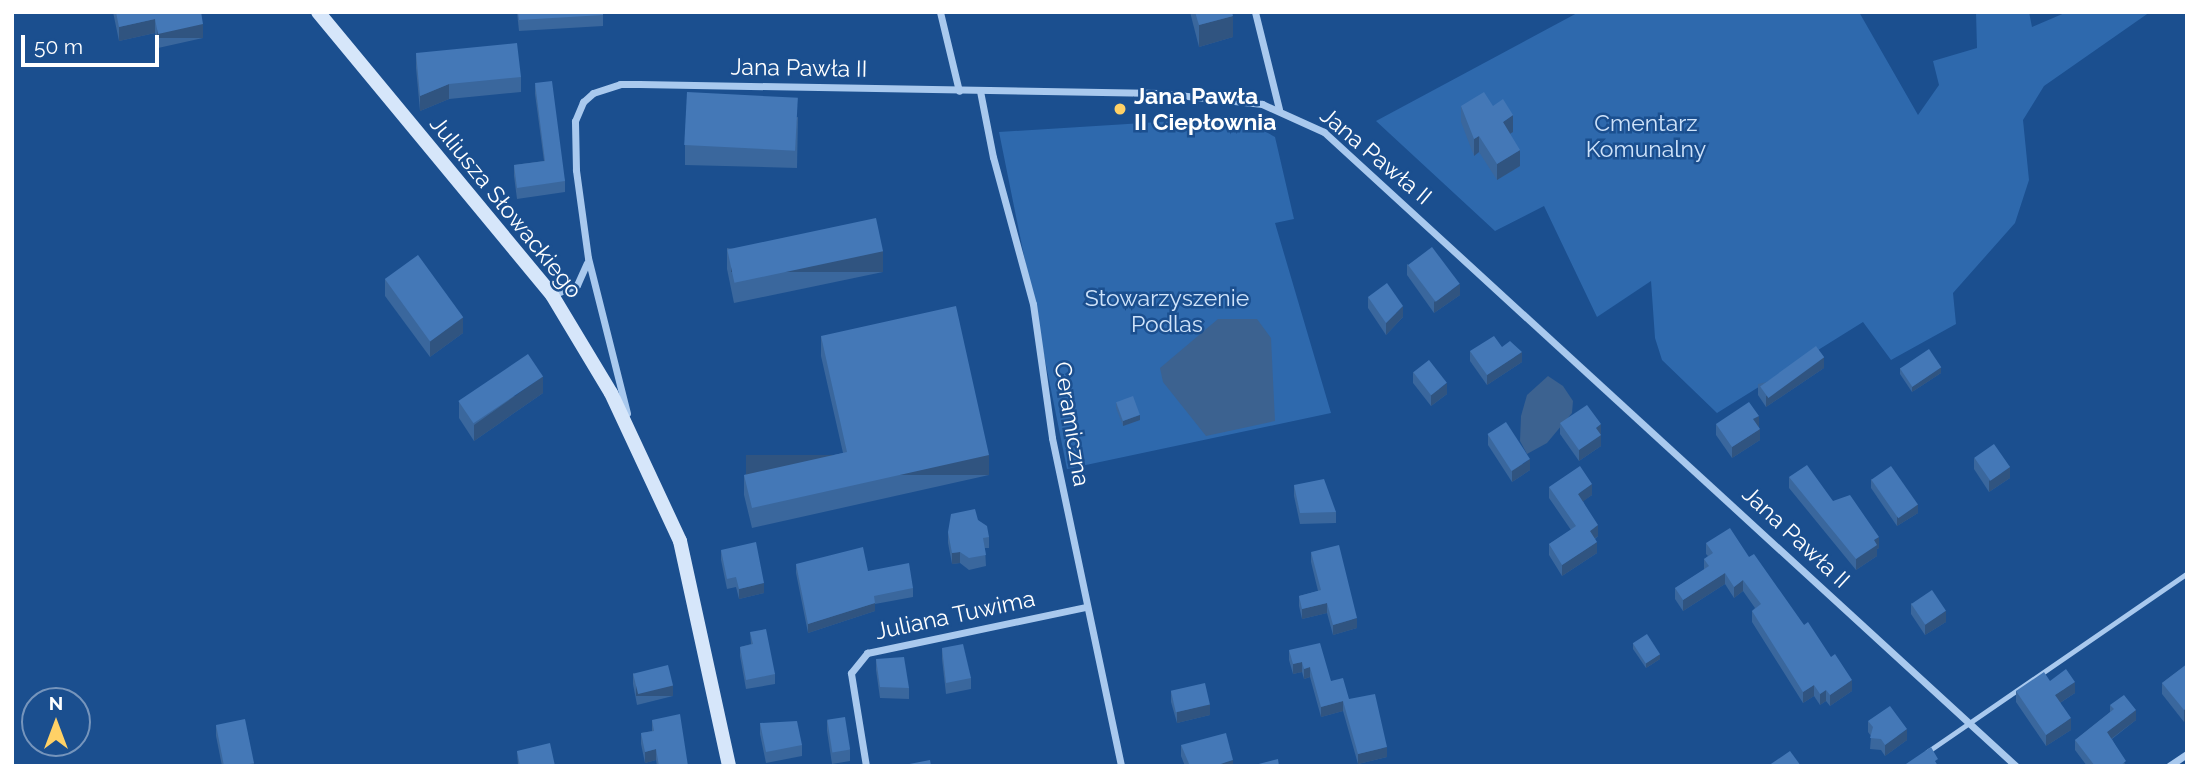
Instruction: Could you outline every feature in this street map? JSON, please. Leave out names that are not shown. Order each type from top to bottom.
[{"type":"street","name":"Juliusza Słowackiego","points":[[318,12],[552,295],[633,433],[680,541],[729,766]]},
{"type":"street","points":[[940,12],[959,91]]},
{"type":"street","points":[[1255,12],[1279,109]]},
{"type":"street","name":"Jana Pawła II","points":[[633,433],[588,258],[575,121],[583,102],[606,87],[639,84],[1206,95],[1279,109],[1324,132],[2017,766]]},
{"type":"street","name":"Ceramiczna","points":[[980,91],[993,157],[1033,304],[1052,439],[1121,766]]},
{"type":"street","points":[[552,295],[577,285],[588,258]]},
{"type":"street","name":"Juliana Tuwima","points":[[866,766],[851,673],[867,653],[1086,607]]},
{"type":"street","points":[[2169,766],[2187,754]]},
{"type":"lane","points":[[1917,759],[2187,573]]},
{"type":"green space","name":"Cmentarz Komunalny","points":[[1579,12],[1859,12],[1918,115],[1939,85],[1933,61],[1977,48],[1976,12],[2029,12],[2032,27],[2067,12],[2150,12],[2044,86],[2023,120],[2029,180],[2015,223],[1953,293],[1956,324],[1891,360],[1863,322],[1717,413],[1662,360],[1655,338],[1651,281],[1597,317],[1544,206],[1495,231],[1376,121]]},
{"type":"green space","name":"Stowarzyszenie Podlas","points":[[1239,117],[1275,137],[1294,219],[1275,223],[1331,413],[1067,469],[999,132]]},
{"type":"shaded area","points":[[1218,319],[1257,319],[1271,338],[1275,421],[1206,436],[1163,382],[1160,368]]},
{"type":"shaded area","points":[[1548,376],[1563,386],[1573,401],[1572,413],[1547,443],[1527,454],[1520,441],[1521,416],[1527,395]]},
{"type":"building","points":[[116,12],[201,12],[203,24],[158,34],[155,19],[119,27]]},
{"type":"building","points":[[518,12],[603,12],[603,15],[519,20]]},
{"type":"building","points":[[1195,12],[1232,12],[1233,16],[1199,25]]},
{"type":"building","points":[[517,43],[521,77],[449,84],[420,96],[416,53]]},
{"type":"building","points":[[552,81],[565,181],[517,188],[514,165],[545,161],[535,83]]},
{"type":"building","points":[[687,92],[798,98],[795,151],[684,145]]},
{"type":"building","points":[[1484,92],[1493,106],[1503,99],[1513,115],[1503,122],[1520,150],[1497,164],[1479,136],[1474,139],[1461,106]]},
{"type":"building","points":[[876,218],[883,251],[734,283],[727,250]]},
{"type":"building","points":[[1432,247],[1460,284],[1436,302],[1408,265]]},
{"type":"building","points":[[418,255],[463,317],[430,341],[385,279]]},
{"type":"building","points":[[1387,283],[1403,306],[1386,323],[1368,297]]},
{"type":"building","points":[[956,306],[989,455],[752,508],[744,475],[847,452],[821,336]]},
{"type":"building","points":[[1494,336],[1502,347],[1510,341],[1522,352],[1487,375],[1470,351]]},
{"type":"building","points":[[1816,346],[1824,357],[1768,398],[1760,387]]},
{"type":"building","points":[[1929,349],[1941,367],[1912,387],[1900,369]]},
{"type":"building","points":[[528,354],[543,376],[473,423],[458,401]]},
{"type":"building","points":[[1429,360],[1447,383],[1431,395],[1413,372]]},
{"type":"building","points":[[1133,396],[1140,415],[1123,421],[1116,402]]},
{"type":"building","points":[[1749,402],[1759,416],[1753,419],[1760,429],[1732,447],[1716,424]]},
{"type":"building","points":[[1587,405],[1601,424],[1596,428],[1601,435],[1579,450],[1560,423]]},
{"type":"building","points":[[1506,422],[1530,459],[1512,471],[1488,434]]},
{"type":"building","points":[[1994,444],[2010,467],[1990,481],[1974,458]]},
{"type":"building","points":[[1807,465],[1833,501],[1850,495],[1879,537],[1874,540],[1877,545],[1856,559],[1789,477]]},
{"type":"building","points":[[1580,466],[1592,484],[1578,494],[1598,525],[1590,531],[1597,542],[1562,565],[1549,544],[1576,526],[1549,487]]},
{"type":"building","points":[[1891,466],[1918,505],[1898,518],[1871,480]]},
{"type":"building","points":[[1324,479],[1336,512],[1300,513],[1294,485]]},
{"type":"building","points":[[975,509],[978,520],[987,526],[989,537],[983,538],[986,555],[969,558],[960,552],[952,553],[948,532],[951,514]]},
{"type":"building","points":[[1730,528],[1749,557],[1754,554],[1804,625],[1808,622],[1831,657],[1835,654],[1852,680],[1830,695],[1826,690],[1820,694],[1814,685],[1803,692],[1752,611],[1761,604],[1743,580],[1734,587],[1725,573],[1683,600],[1675,588],[1709,566],[1704,559],[1713,553],[1706,543]]},
{"type":"building","points":[[756,542],[764,583],[739,589],[736,577],[727,579],[721,550]]},
{"type":"building","points":[[1339,545],[1357,618],[1333,625],[1327,603],[1302,609],[1299,596],[1321,590],[1311,552]]},
{"type":"building","points":[[863,547],[868,571],[909,563],[913,588],[874,596],[875,603],[808,624],[796,564]]},
{"type":"building","points":[[1932,590],[1946,611],[1925,625],[1911,604]]},
{"type":"building","points":[[766,629],[775,674],[746,680],[740,647],[753,644],[750,632]]},
{"type":"building","points":[[1647,634],[1660,654],[1646,663],[1633,643]]},
{"type":"building","points":[[1320,643],[1331,681],[1343,678],[1349,699],[1375,694],[1387,747],[1358,754],[1343,701],[1321,707],[1310,667],[1304,669],[1302,662],[1293,664],[1289,650]]},
{"type":"building","points":[[963,644],[971,678],[946,683],[942,648]]},
{"type":"building","points":[[904,657],[909,688],[880,687],[876,659]]},
{"type":"building","points":[[2187,664],[2187,708],[2184,710],[2162,683]]},
{"type":"building","points":[[668,665],[673,685],[638,694],[633,674]]},
{"type":"building","points":[[2066,669],[2075,682],[2055,695],[2071,718],[2046,735],[2016,691],[2044,672],[2050,681]]},
{"type":"building","points":[[1205,683],[1210,704],[1176,712],[1171,691]]},
{"type":"building","points":[[2124,695],[2136,710],[2107,732],[2126,761],[2120,766],[2095,766],[2075,740],[2114,709],[2110,705]]},
{"type":"building","points":[[1890,706],[1907,729],[1885,745],[1881,739],[1870,738],[1873,727],[1868,721]]},
{"type":"building","points":[[680,714],[688,766],[659,766],[656,749],[645,752],[641,733],[654,731],[652,720]]},
{"type":"building","points":[[845,717],[850,750],[832,752],[827,720]]},
{"type":"building","points":[[245,719],[254,763],[224,766],[216,725]]},
{"type":"building","points":[[797,721],[802,745],[766,752],[760,723]]},
{"type":"building","points":[[1226,733],[1233,760],[1214,766],[1190,766],[1181,745]]},
{"type":"building","points":[[550,743],[555,766],[520,766],[517,751]]},
{"type":"building","points":[[1931,747],[1938,759],[1935,761],[1938,766],[1903,766]]},
{"type":"building","points":[[1790,751],[1801,766],[1768,766]]},
{"type":"building","points":[[1278,759],[1279,766],[1251,766]]},
{"type":"building","points":[[930,760],[931,766],[899,766]]},
{"type":"place","name":"Jana Pawła II Ciepłownia","points":[[1120,109]]}]
